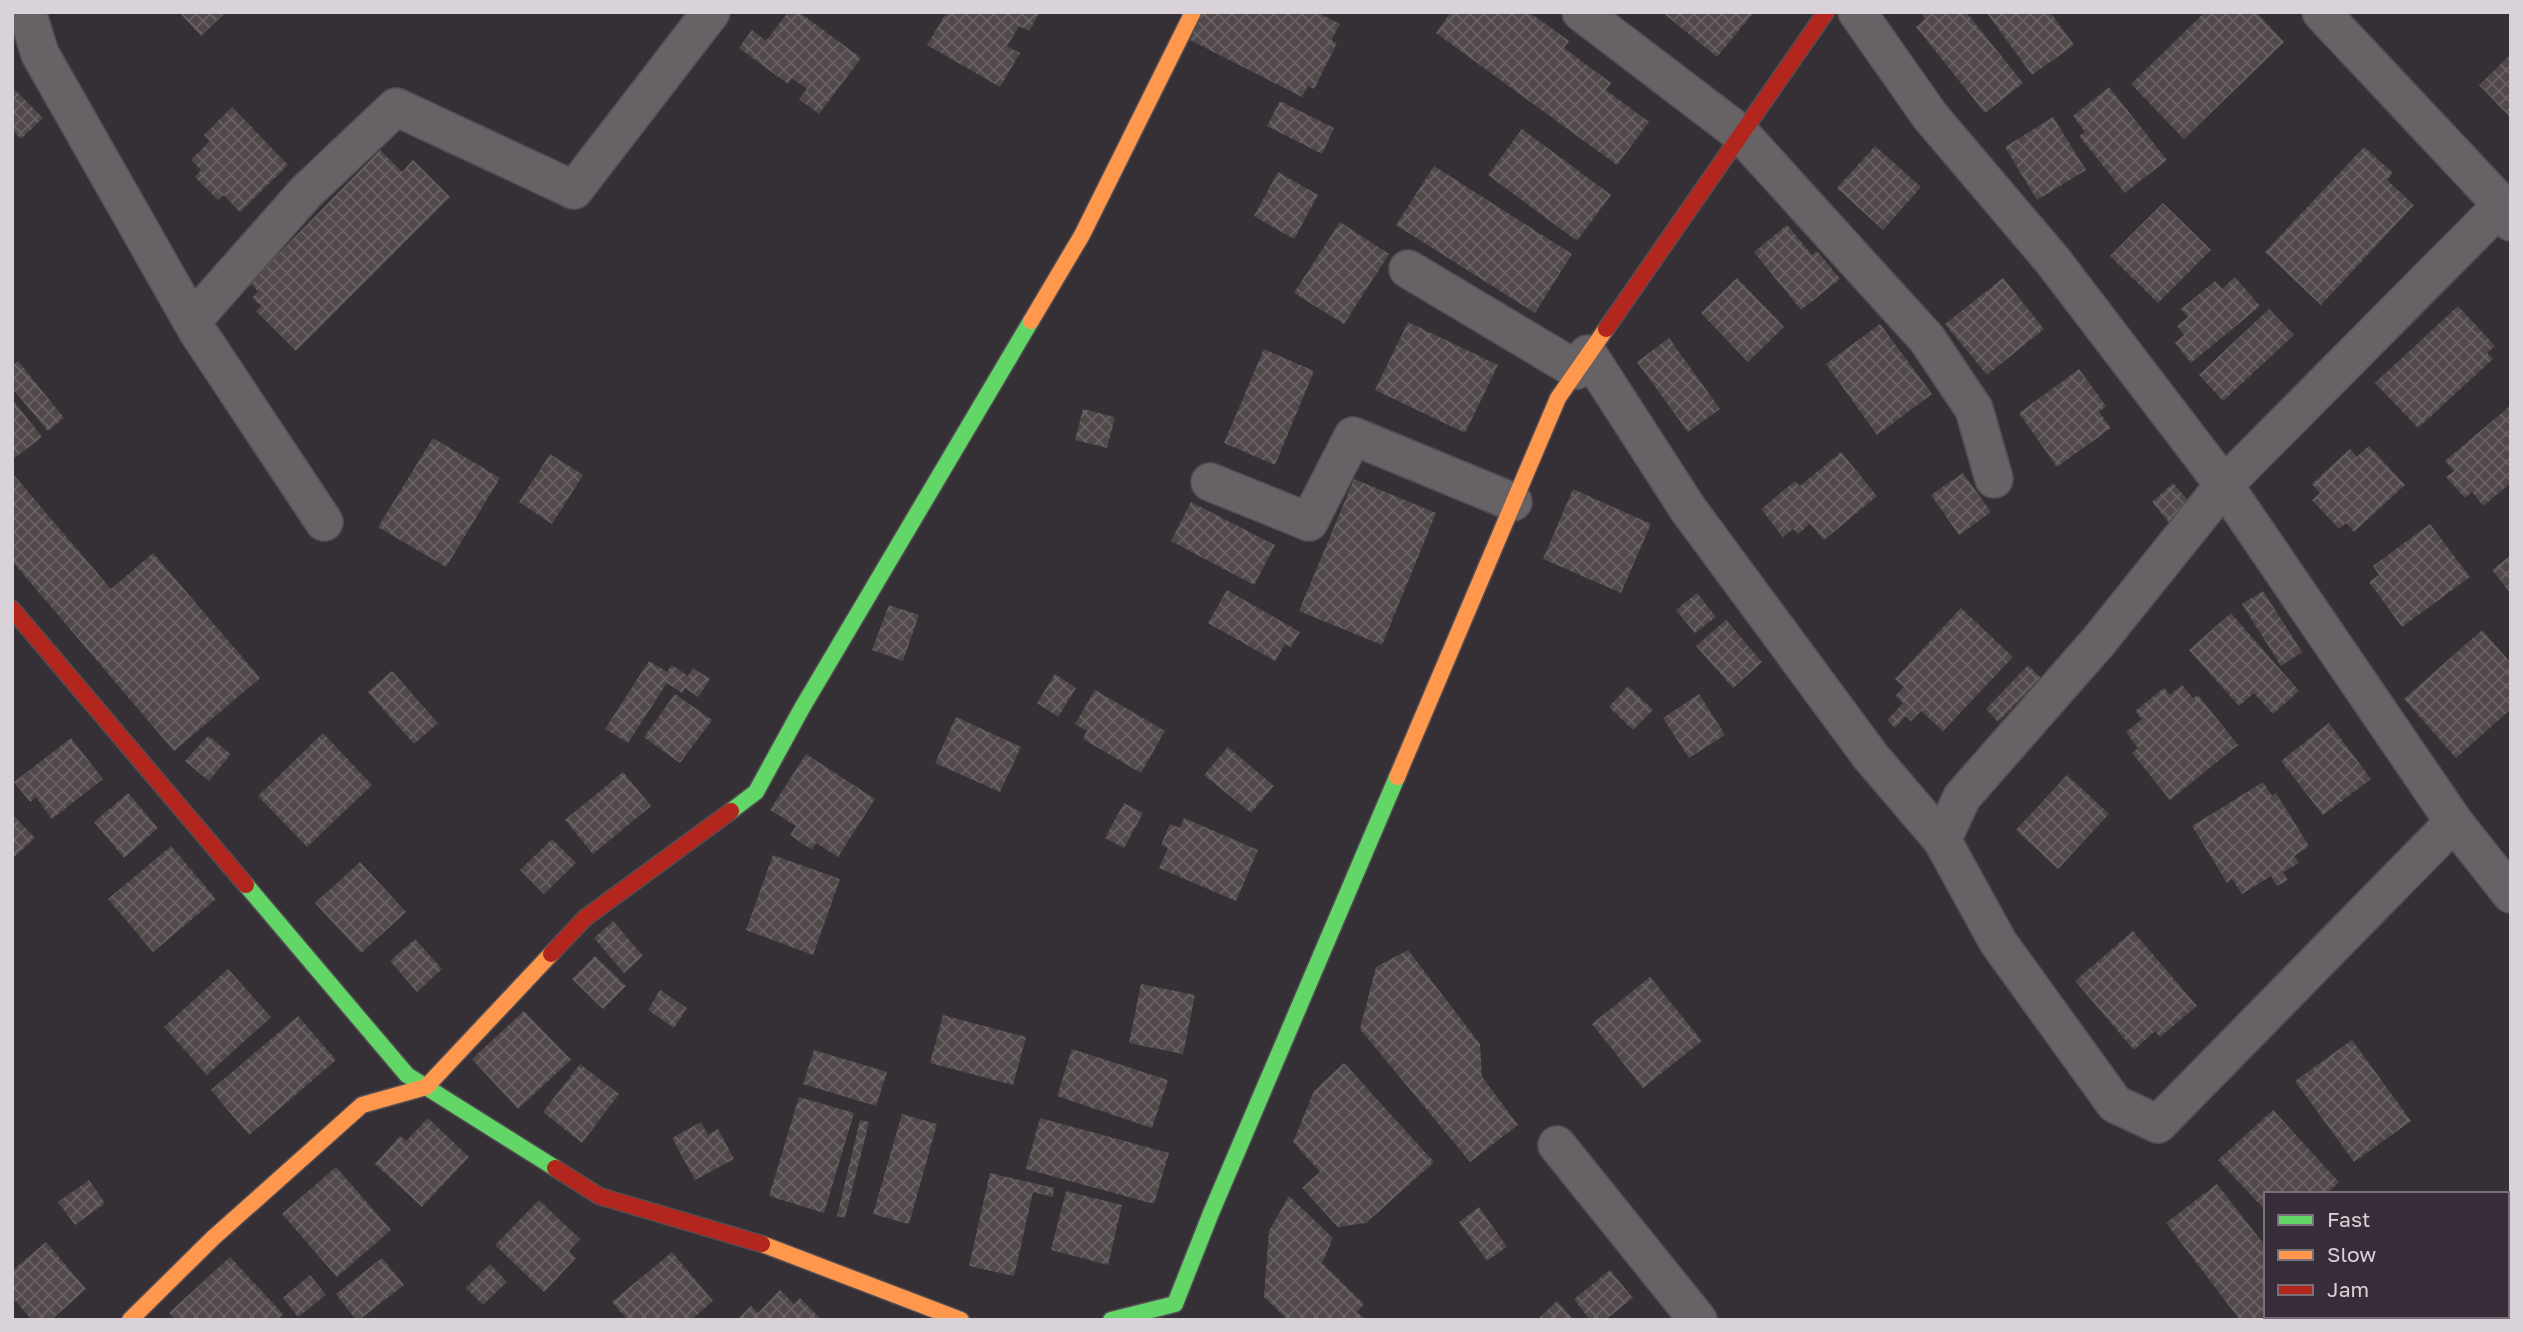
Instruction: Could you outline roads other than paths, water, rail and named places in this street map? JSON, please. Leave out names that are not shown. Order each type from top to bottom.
[{"type":"street","points":[[27,12],[40,54],[192,321],[324,522]]},
{"type":"street","points":[[192,321],[306,192],[396,107],[574,190],[712,12]]},
{"type":"street","points":[[130,1320],[213,1238],[362,1105],[426,1087],[585,918],[756,792],[802,708],[1082,235],[1193,12]]},
{"type":"street","points":[[1581,12],[1741,134],[1927,340],[1973,409],[1994,479]]},
{"type":"street","points":[[1111,1320],[1178,1312],[1211,1213],[1558,398],[1826,12]]},
{"type":"street","points":[[1857,12],[1930,116],[2053,261],[2224,485],[2454,822],[2511,894]]},
{"type":"street","points":[[1942,840],[1962,797],[2098,642],[2224,485],[2506,213],[2321,12]]},
{"type":"street","points":[[1408,269],[1582,362],[1871,757],[1942,840],[1998,942],[2115,1104],[2158,1124],[2454,822]]},
{"type":"street","points":[[1210,482],[1309,522],[1353,436],[1513,502]]},
{"type":"street","points":[[12,609],[407,1075],[599,1196],[759,1243],[961,1320]]},
{"type":"street","points":[[1557,1145],[1698,1320]]}]
